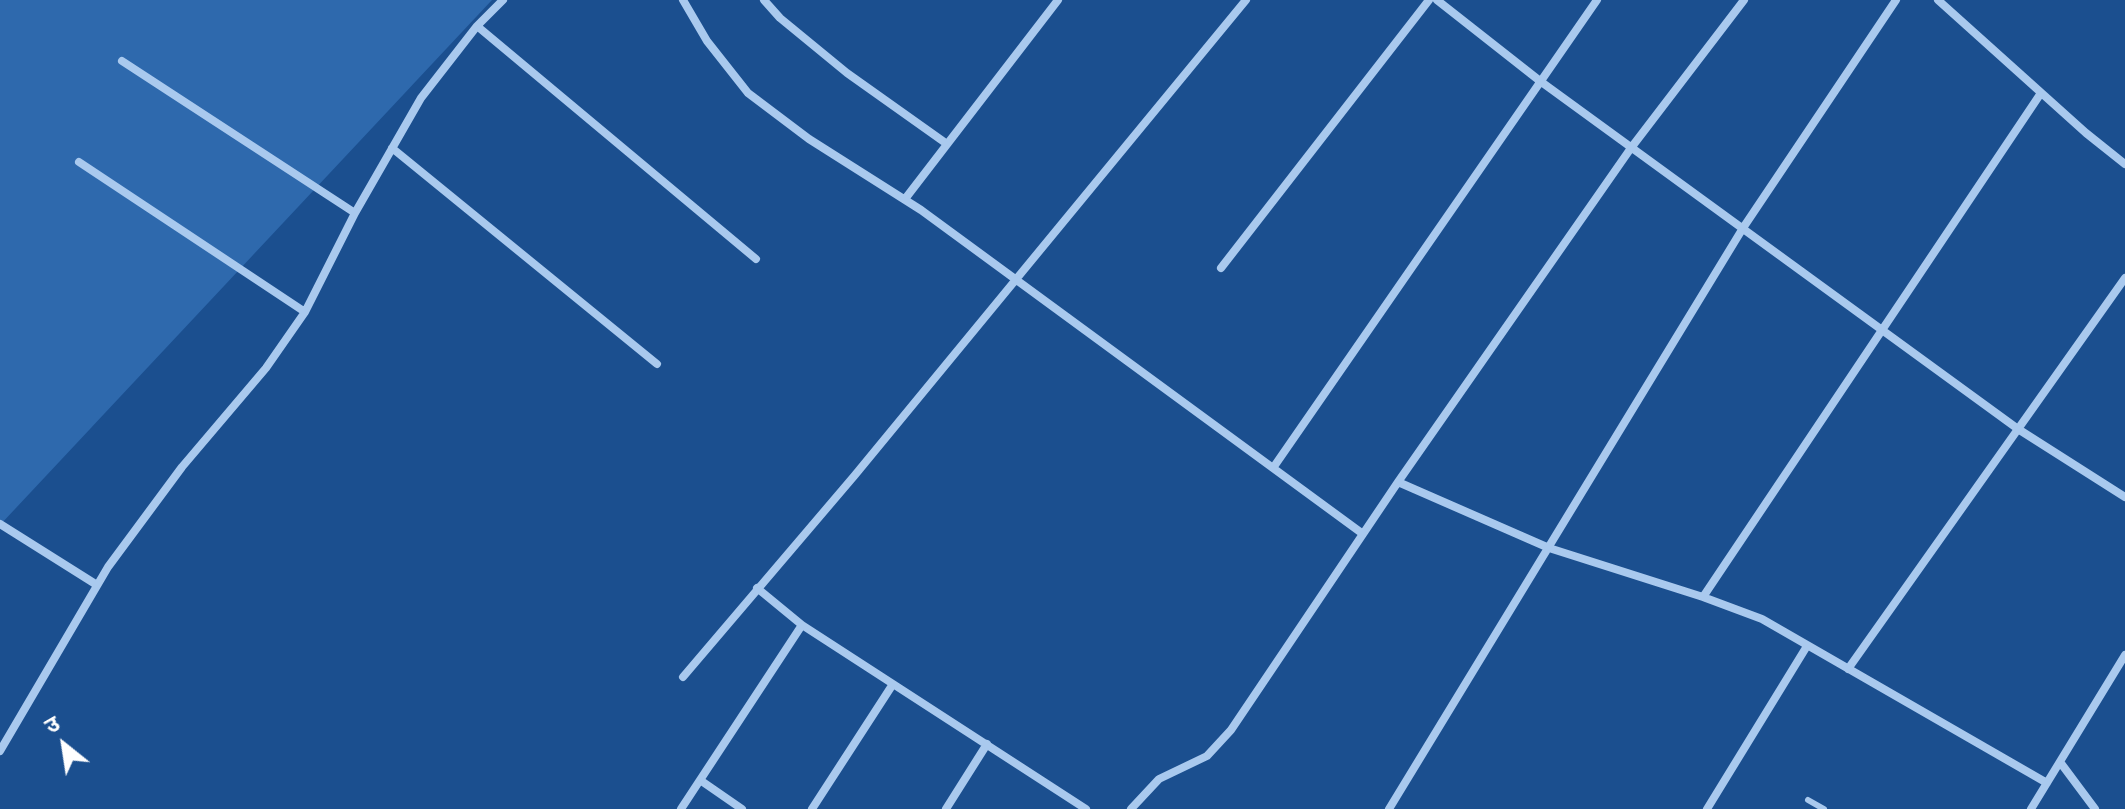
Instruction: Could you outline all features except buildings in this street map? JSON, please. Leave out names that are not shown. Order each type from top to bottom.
[{"type":"street","points":[[0,751],[97,585],[182,467],[266,368],[305,312],[355,213],[421,98],[477,26],[503,0]]},
{"type":"street","points":[[683,0],[707,41],[748,93],[809,139],[905,199],[1363,534]]},
{"type":"street","points":[[764,0],[780,18],[847,73],[947,144]]},
{"type":"street","points":[[905,199],[1058,0]]},
{"type":"street","points":[[683,677],[855,475],[1246,0]]},
{"type":"street","points":[[1221,268],[1429,0]]},
{"type":"street","points":[[1437,0],[1540,81],[2018,429],[2125,497]]},
{"type":"street","points":[[1273,468],[1597,0]]},
{"type":"street","points":[[1131,809],[1159,779],[1207,756],[1231,730],[1398,482],[1631,148],[1744,0]]},
{"type":"street","points":[[1389,809],[1743,228],[1896,0]]},
{"type":"street","points":[[1938,0],[2125,164]]},
{"type":"street","points":[[477,26],[756,259]]},
{"type":"street","points":[[122,61],[355,213]]},
{"type":"street","points":[[1703,597],[2041,93]]},
{"type":"street","points":[[392,148],[657,364]]},
{"type":"street","points":[[79,162],[305,312]]},
{"type":"street","points":[[1848,669],[2125,278]]},
{"type":"street","points":[[1398,482],[1549,548],[1762,619],[2047,783]]},
{"type":"street","points":[[0,524],[97,585]]},
{"type":"street","points":[[757,588],[802,625],[1086,809]]},
{"type":"street","points":[[681,809],[802,625]]},
{"type":"street","points":[[1707,809],[1807,646]]},
{"type":"street","points":[[2031,809],[2125,655]]},
{"type":"street","points":[[812,809],[893,684]]},
{"type":"street","points":[[946,809],[987,744]]},
{"type":"street","points":[[2060,762],[2095,809]]},
{"type":"street","points":[[700,780],[742,809]]},
{"type":"lane","points":[[1808,800],[1824,809]]},
{"type":"shaded area","points":[[0,0],[492,0],[0,525]]}]
